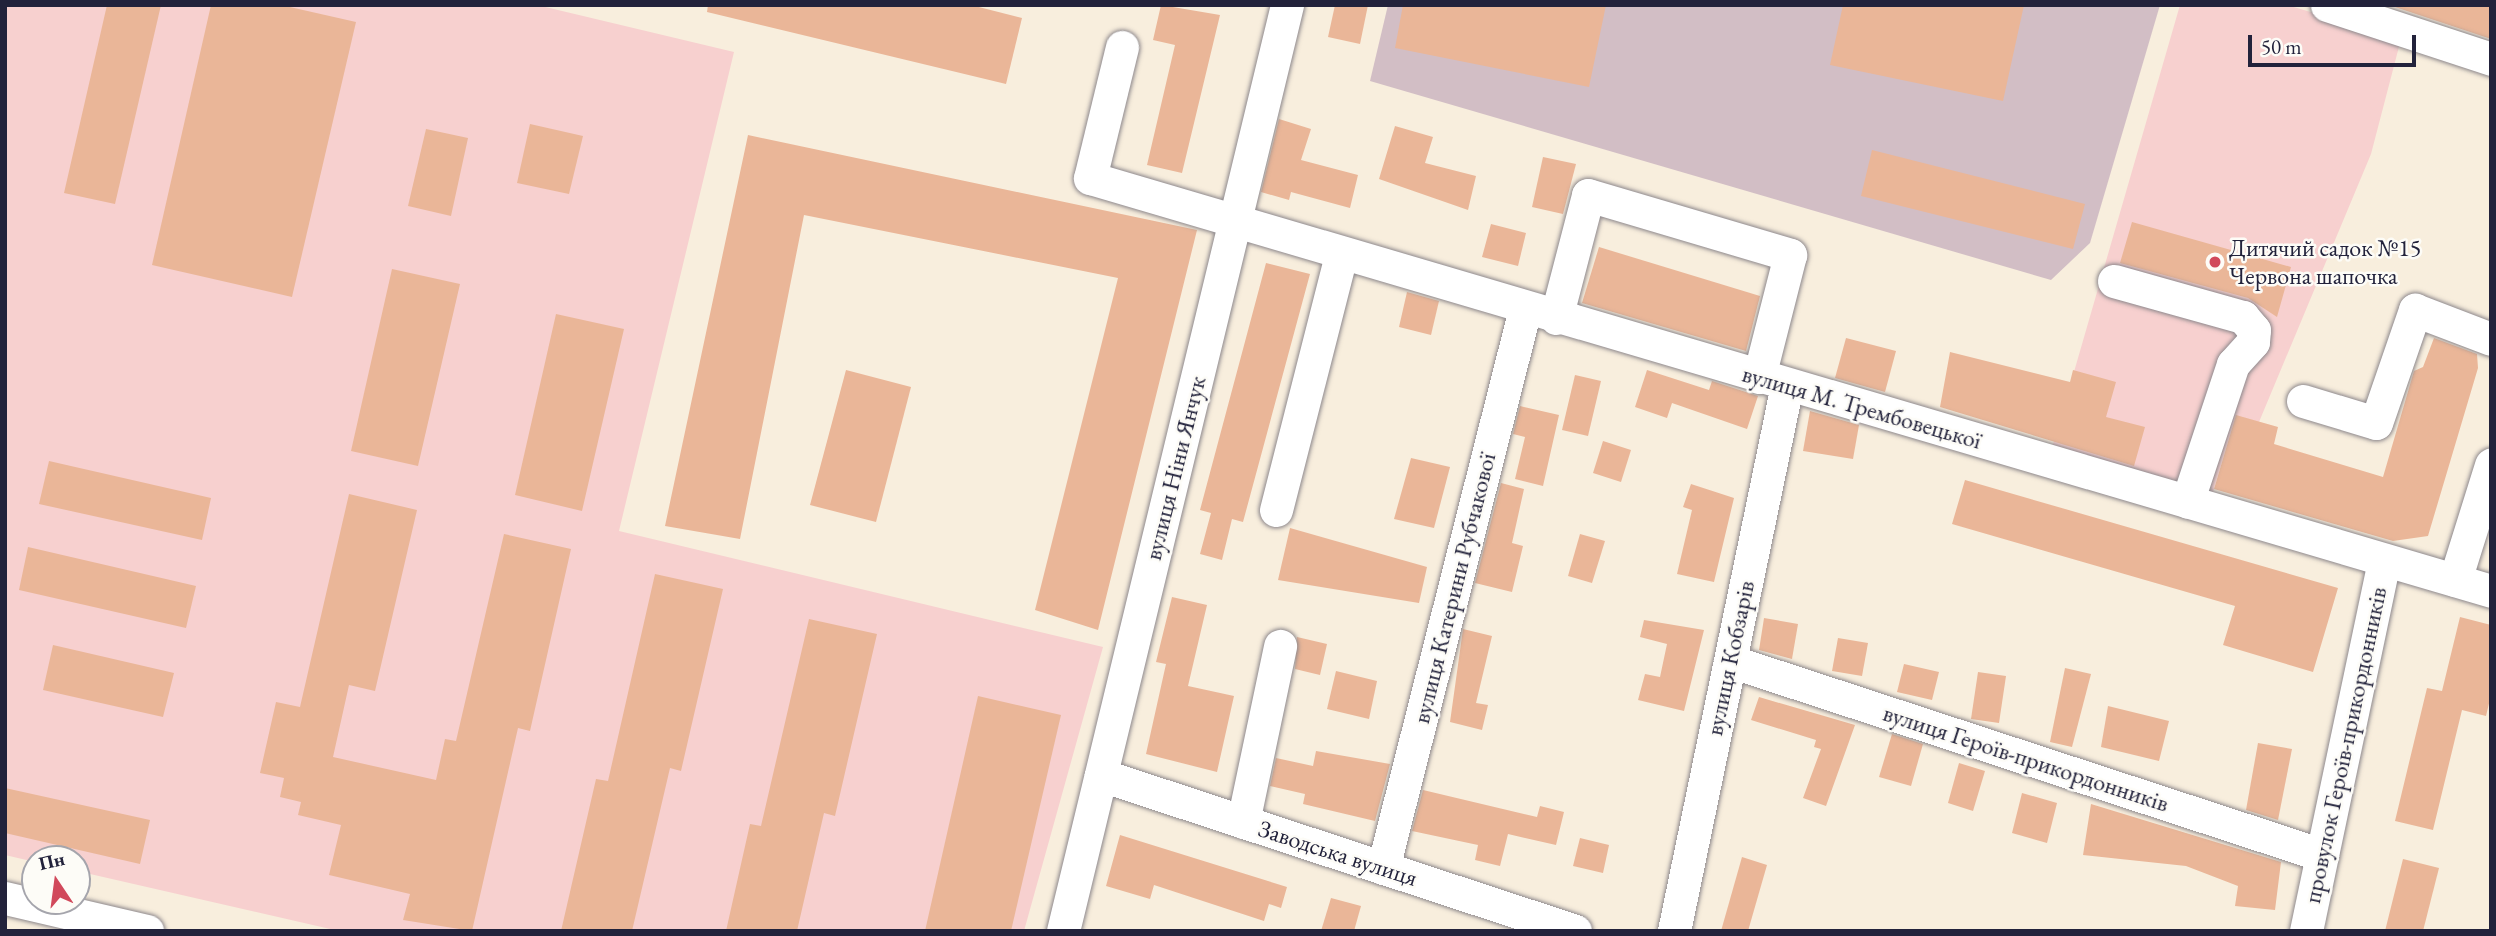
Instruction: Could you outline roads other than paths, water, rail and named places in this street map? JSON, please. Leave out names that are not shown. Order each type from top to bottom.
[{"type":"street","points":[[2327,5],[2491,59]]},
{"type":"street","name":"вулиця Ніни Янчук","points":[[1063,931],[1234,223],[1278,7]]},
{"type":"street","name":"вулиця М. Трембовецької","points":[[1122,47],[1090,178],[1341,255],[2491,591]]},
{"type":"street","name":"вулиця Катерини Рубчакової","points":[[1383,868],[1540,313],[1588,195],[1790,255],[1773,381]]},
{"type":"street","points":[[1276,510],[1341,255]]},
{"type":"street","points":[[2114,281],[2243,317],[2254,330],[2253,342],[2233,364],[2187,502]]},
{"type":"street","points":[[2303,401],[2376,424],[2415,310],[2491,339]]},
{"type":"street","name":"вулиця Кобзарів","points":[[1674,931],[1730,661],[1773,381]]},
{"type":"street","points":[[2455,580],[2491,465]]},
{"type":"street","name":"провулок Героїв-прикордонників","points":[[2306,931],[2385,560]]},
{"type":"street","points":[[1243,822],[1280,646]]},
{"type":"street","name":"вулиця Героїв-прикордонників","points":[[1730,661],[2322,855]]},
{"type":"street","name":"Заводська вулиця","points":[[1101,775],[1575,931]]},
{"type":"street","points":[[5,898],[147,931]]},
{"type":"place","name":"Дитячий садок №15 Червона шапочка","points":[[2215,262]]}]
